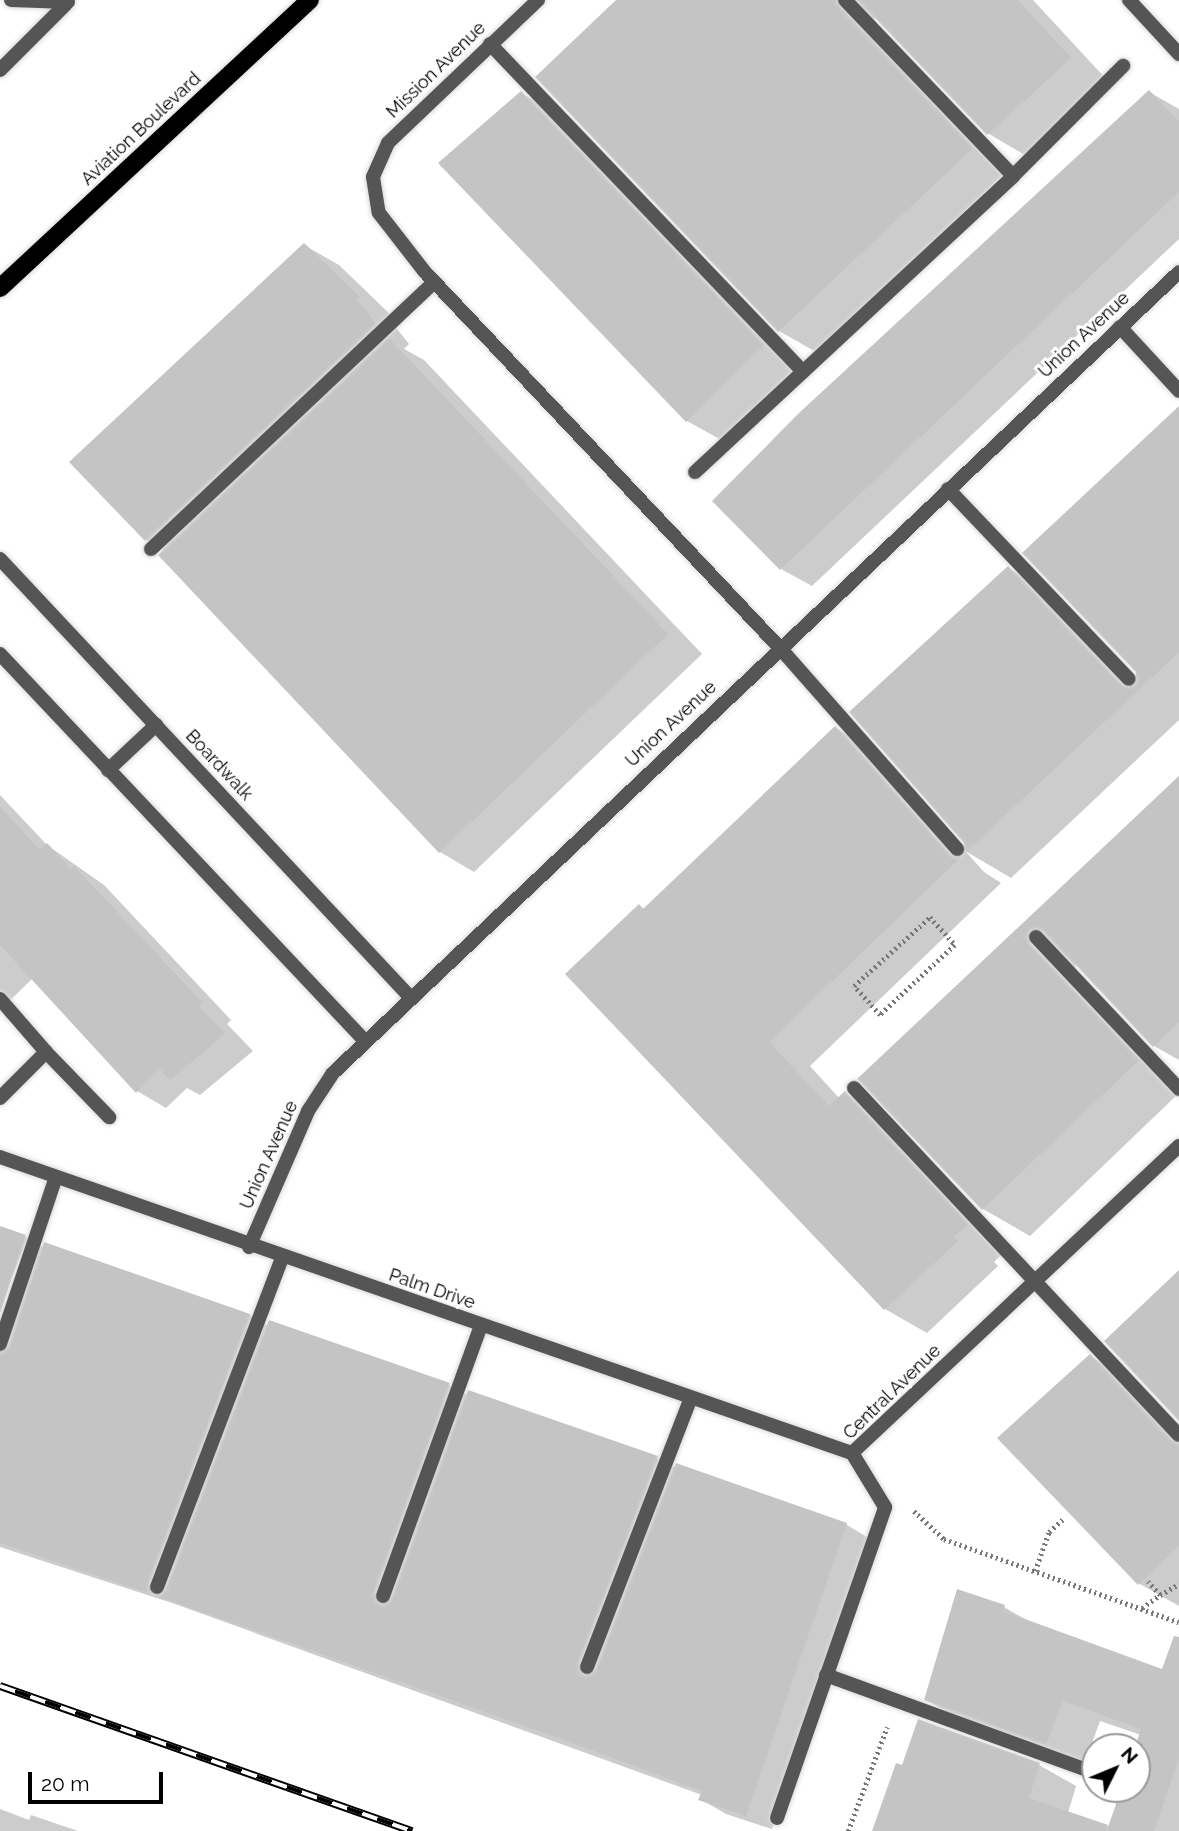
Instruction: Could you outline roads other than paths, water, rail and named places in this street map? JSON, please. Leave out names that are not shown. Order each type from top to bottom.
[{"type":"main road","name":"Aviation Boulevard","points":[[0,288],[310,0]]},
{"type":"street","points":[[0,3],[10,0],[68,2]]},
{"type":"street","name":"Mission Avenue","points":[[434,282],[379,213],[373,177],[388,143],[538,0]]},
{"type":"street","points":[[845,0],[1013,176]]},
{"type":"street","points":[[1129,0],[1179,54]]},
{"type":"street","points":[[0,70],[68,2]]},
{"type":"street","points":[[490,44],[803,372]]},
{"type":"street","points":[[695,472],[1013,176],[1123,66]]},
{"type":"street","name":"Union Avenue","points":[[249,1247],[308,1111],[333,1073],[364,1040],[1179,272]]},
{"type":"street","points":[[150,549],[434,282],[780,648],[957,849]]},
{"type":"street","points":[[1120,327],[1179,391]]},
{"type":"street","points":[[948,489],[1129,679]]},
{"type":"street","name":"Boardwalk","points":[[0,559],[410,997]]},
{"type":"street","points":[[0,654],[364,1040]]},
{"type":"street","points":[[108,770],[156,725]]},
{"type":"street","points":[[1036,937],[1179,1088]]},
{"type":"street","points":[[0,999],[46,1052],[109,1117]]},
{"type":"street","points":[[0,1098],[46,1052]]},
{"type":"street","points":[[854,1088],[1179,1435]]},
{"type":"street","name":"Central Avenue","points":[[777,1818],[884,1507],[852,1453],[1179,1146]]},
{"type":"street","name":"Palm Drive","points":[[0,1157],[249,1247],[852,1453]]},
{"type":"street","points":[[0,1344],[55,1177]]},
{"type":"street","points":[[157,1587],[282,1258]]},
{"type":"street","points":[[383,1596],[481,1326]]},
{"type":"street","points":[[587,1667],[691,1398]]},
{"type":"street","points":[[826,1675],[1081,1768]]},
{"type":"railway","points":[[0,1686],[412,1831]]}]
